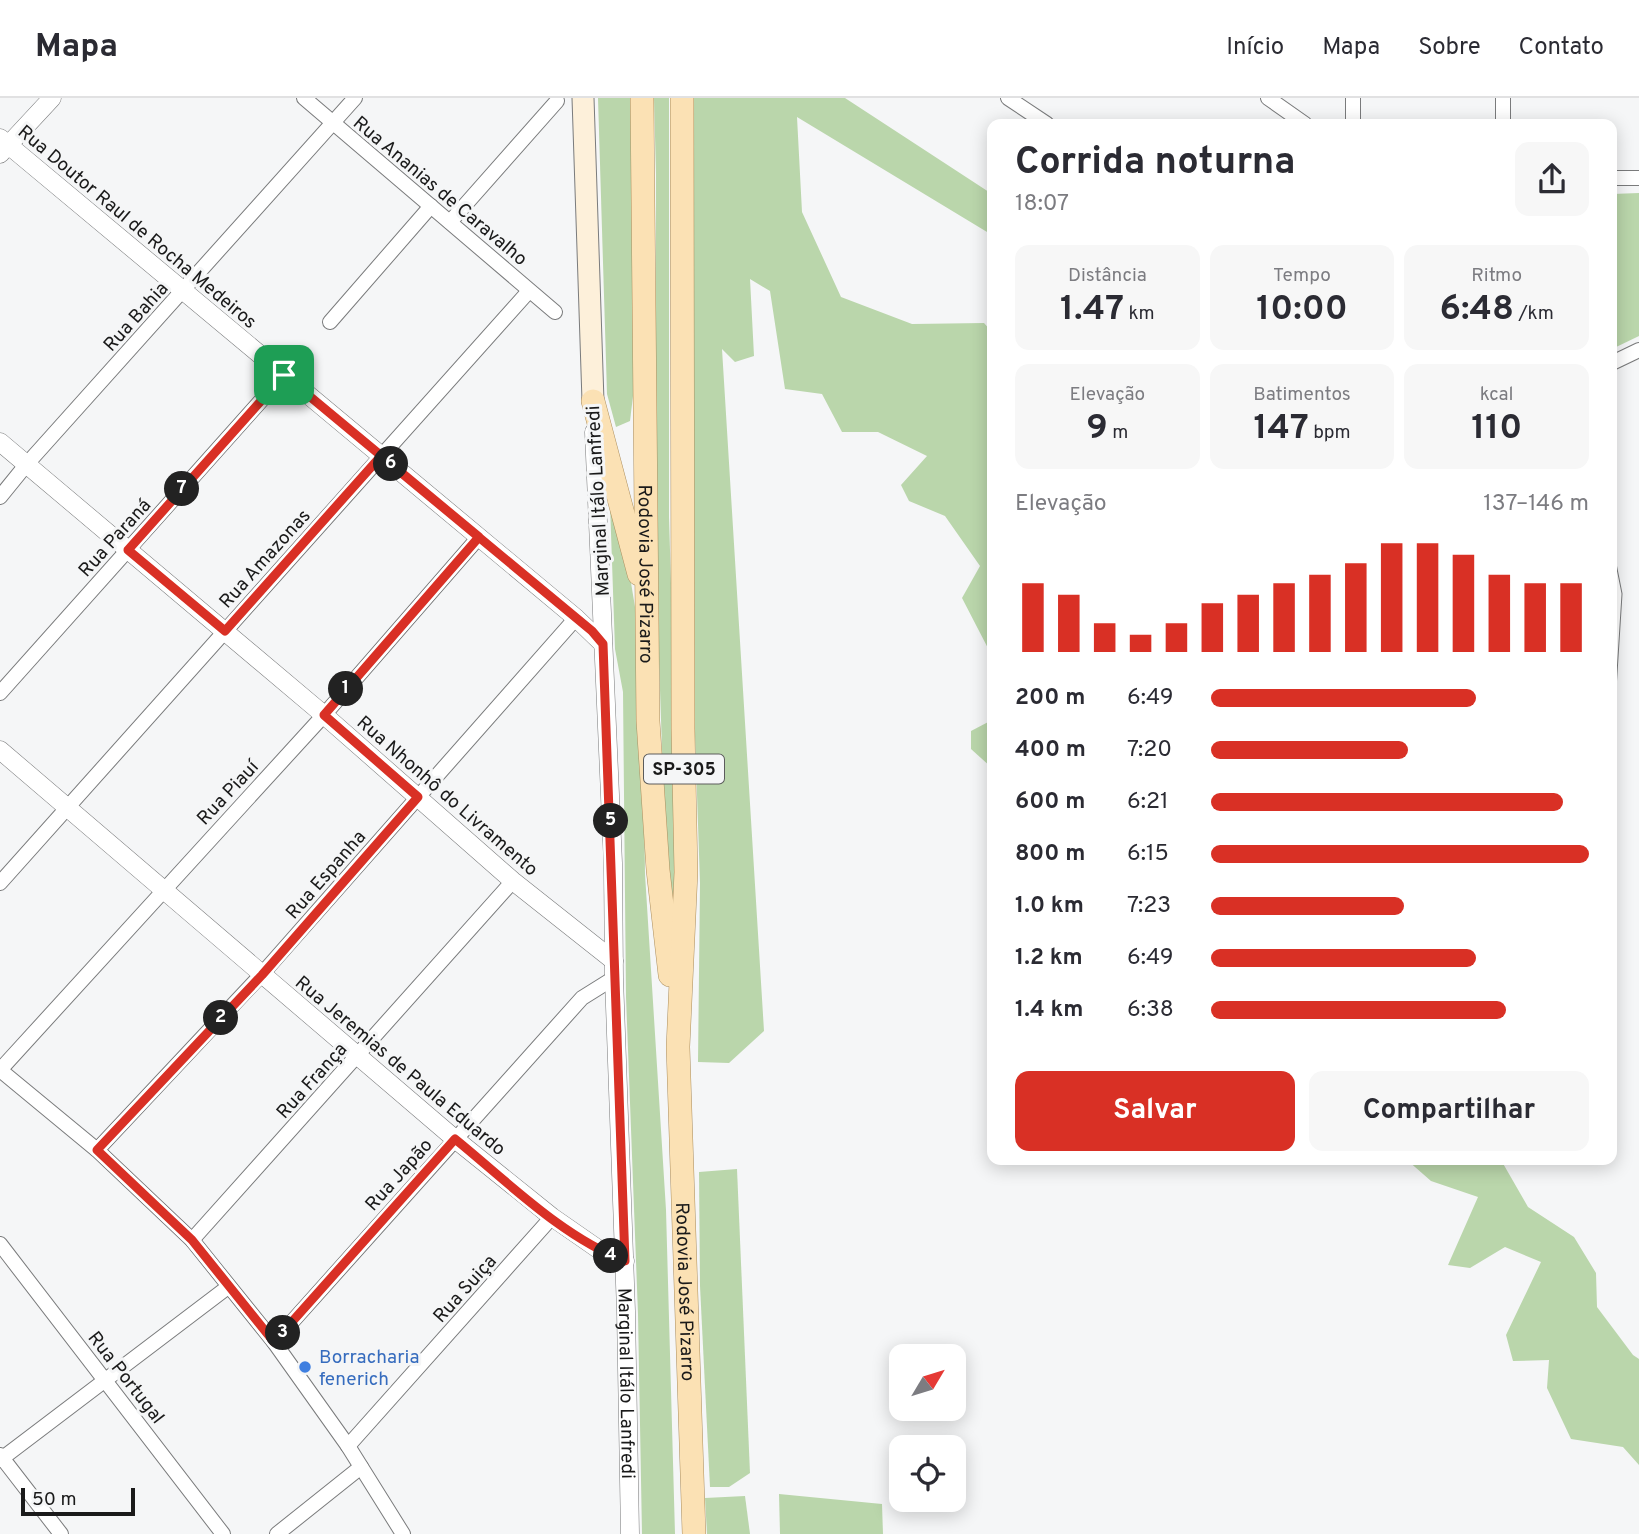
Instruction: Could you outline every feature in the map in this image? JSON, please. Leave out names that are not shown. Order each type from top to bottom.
[{"type":"main road","name":"Marginal Itálo Lanfredi","points":[[583,98],[593,401]]},
{"type":"main road","name":"Rodovia José Pizarro","points":[[642,98],[648,721],[658,870],[678,1047]]},
{"type":"main road","name":"Rodovia José Pizarro","points":[[682,98],[683,729],[686,872],[678,1047],[694,1534]]},
{"type":"main road","points":[[682,124],[688,98]]},
{"type":"main road","points":[[593,401],[648,609]]},
{"type":"street","points":[[3,146],[52,98]]},
{"type":"street","name":"Rua Ananias de Caravalho","points":[[303,98],[555,312]]},
{"type":"street","name":"Rua Bahia","points":[[0,497],[355,98]]},
{"type":"street","points":[[1008,98],[1040,119]]},
{"type":"street","points":[[1268,98],[1298,119]]},
{"type":"street","points":[[1353,98],[1353,119]]},
{"type":"street","points":[[1503,98],[1503,119]]},
{"type":"street","points":[[450,222],[557,101]]},
{"type":"street","name":"Rua Doutor Raul de Rocha Medeiros","points":[[3,146],[183,291],[576,618],[603,644]]},
{"type":"street","points":[[1617,178],[1639,178]]},
{"type":"street","points":[[330,322],[431,206]]},
{"type":"street","name":"Rua Amazonas","points":[[0,883],[529,291]]},
{"type":"street","points":[[1617,361],[1639,350]]},
{"type":"street","name":"Rua Paraná","points":[[0,692],[284,375]]},
{"type":"street","name":"Marginal Itálo Lanfredi","points":[[593,401],[613,863],[630,1534]]},
{"type":"street","name":"Rua Nhonhô do Livramento","points":[[0,442],[324,715],[614,969]]},
{"type":"street","name":"Rua Piauí","points":[[0,1070],[324,715],[479,537]]},
{"type":"street","name":"Rua Espanha","points":[[97,1150],[262,975],[576,618]]},
{"type":"street","name":"Rua Jeremias de Paula Eduardo","points":[[0,750],[455,1139],[552,1217],[601,1251],[625,1261]]},
{"type":"street","name":"Rua França","points":[[192,1240],[513,881]]},
{"type":"street","name":"Rua Japão","points":[[274,1342],[582,998],[614,969]]},
{"type":"street","points":[[0,1070],[97,1150],[192,1240],[274,1342],[348,1446],[403,1534]]},
{"type":"street","name":"Rua Suiça","points":[[348,1446],[552,1217]]},
{"type":"street","name":"Rua Portugal","points":[[0,1244],[223,1534]]},
{"type":"street","points":[[61,1534],[1,1458],[228,1287]]},
{"type":"street","points":[[277,1534],[361,1467]]},
{"type":"lane","points":[[1617,589],[1617,610]]},
{"type":"green space","points":[[598,98],[631,98],[633,396],[630,421],[616,427],[607,394]]},
{"type":"green space","points":[[654,98],[669,98],[669,517],[678,817],[674,931],[666,867],[655,542]]},
{"type":"green space","points":[[694,98],[845,98],[987,191],[987,232],[797,117],[802,212],[841,297],[912,324],[984,323],[987,326],[987,646],[962,598],[980,566],[945,516],[909,501],[901,485],[927,456],[878,432],[842,432],[822,394],[785,389],[770,291],[750,279],[754,356],[735,362],[722,349],[764,1031],[729,1063],[698,1062],[700,883],[692,647],[689,128]]},
{"type":"green space","points":[[1639,193],[1639,336],[1617,347],[1617,194]]},
{"type":"green space","points":[[609,475],[621,522],[635,607],[645,874],[666,1210],[675,1534],[642,1534],[638,1314],[626,997],[623,692],[615,649]]},
{"type":"green space","points":[[987,723],[987,763],[971,749],[971,731]]},
{"type":"green space","points":[[1413,1165],[1504,1165],[1528,1207],[1574,1237],[1596,1273],[1597,1307],[1633,1355],[1639,1359],[1639,1465],[1623,1447],[1571,1439],[1547,1388],[1549,1360],[1513,1361],[1506,1335],[1541,1262],[1505,1247],[1470,1268],[1448,1265],[1478,1197],[1431,1181]]},
{"type":"green space","points":[[737,1169],[750,1473],[729,1487],[710,1487],[700,1286],[699,1172]]},
{"type":"green space","points":[[779,1494],[882,1504],[883,1534],[780,1534]]},
{"type":"green space","points":[[745,1496],[750,1534],[707,1534],[705,1498]]},
{"type":"place","name":"Borracharia fenerich","points":[[305,1367]]},
{"type":"route","points":[[284,375],[128,550],[225,631],[381,456],[479,537],[592,631],[603,644],[613,863],[614,997],[625,1261],[601,1251],[552,1217],[455,1139],[274,1342],[192,1240],[97,1150],[262,975],[418,797],[324,715],[479,537],[284,375]]}]
